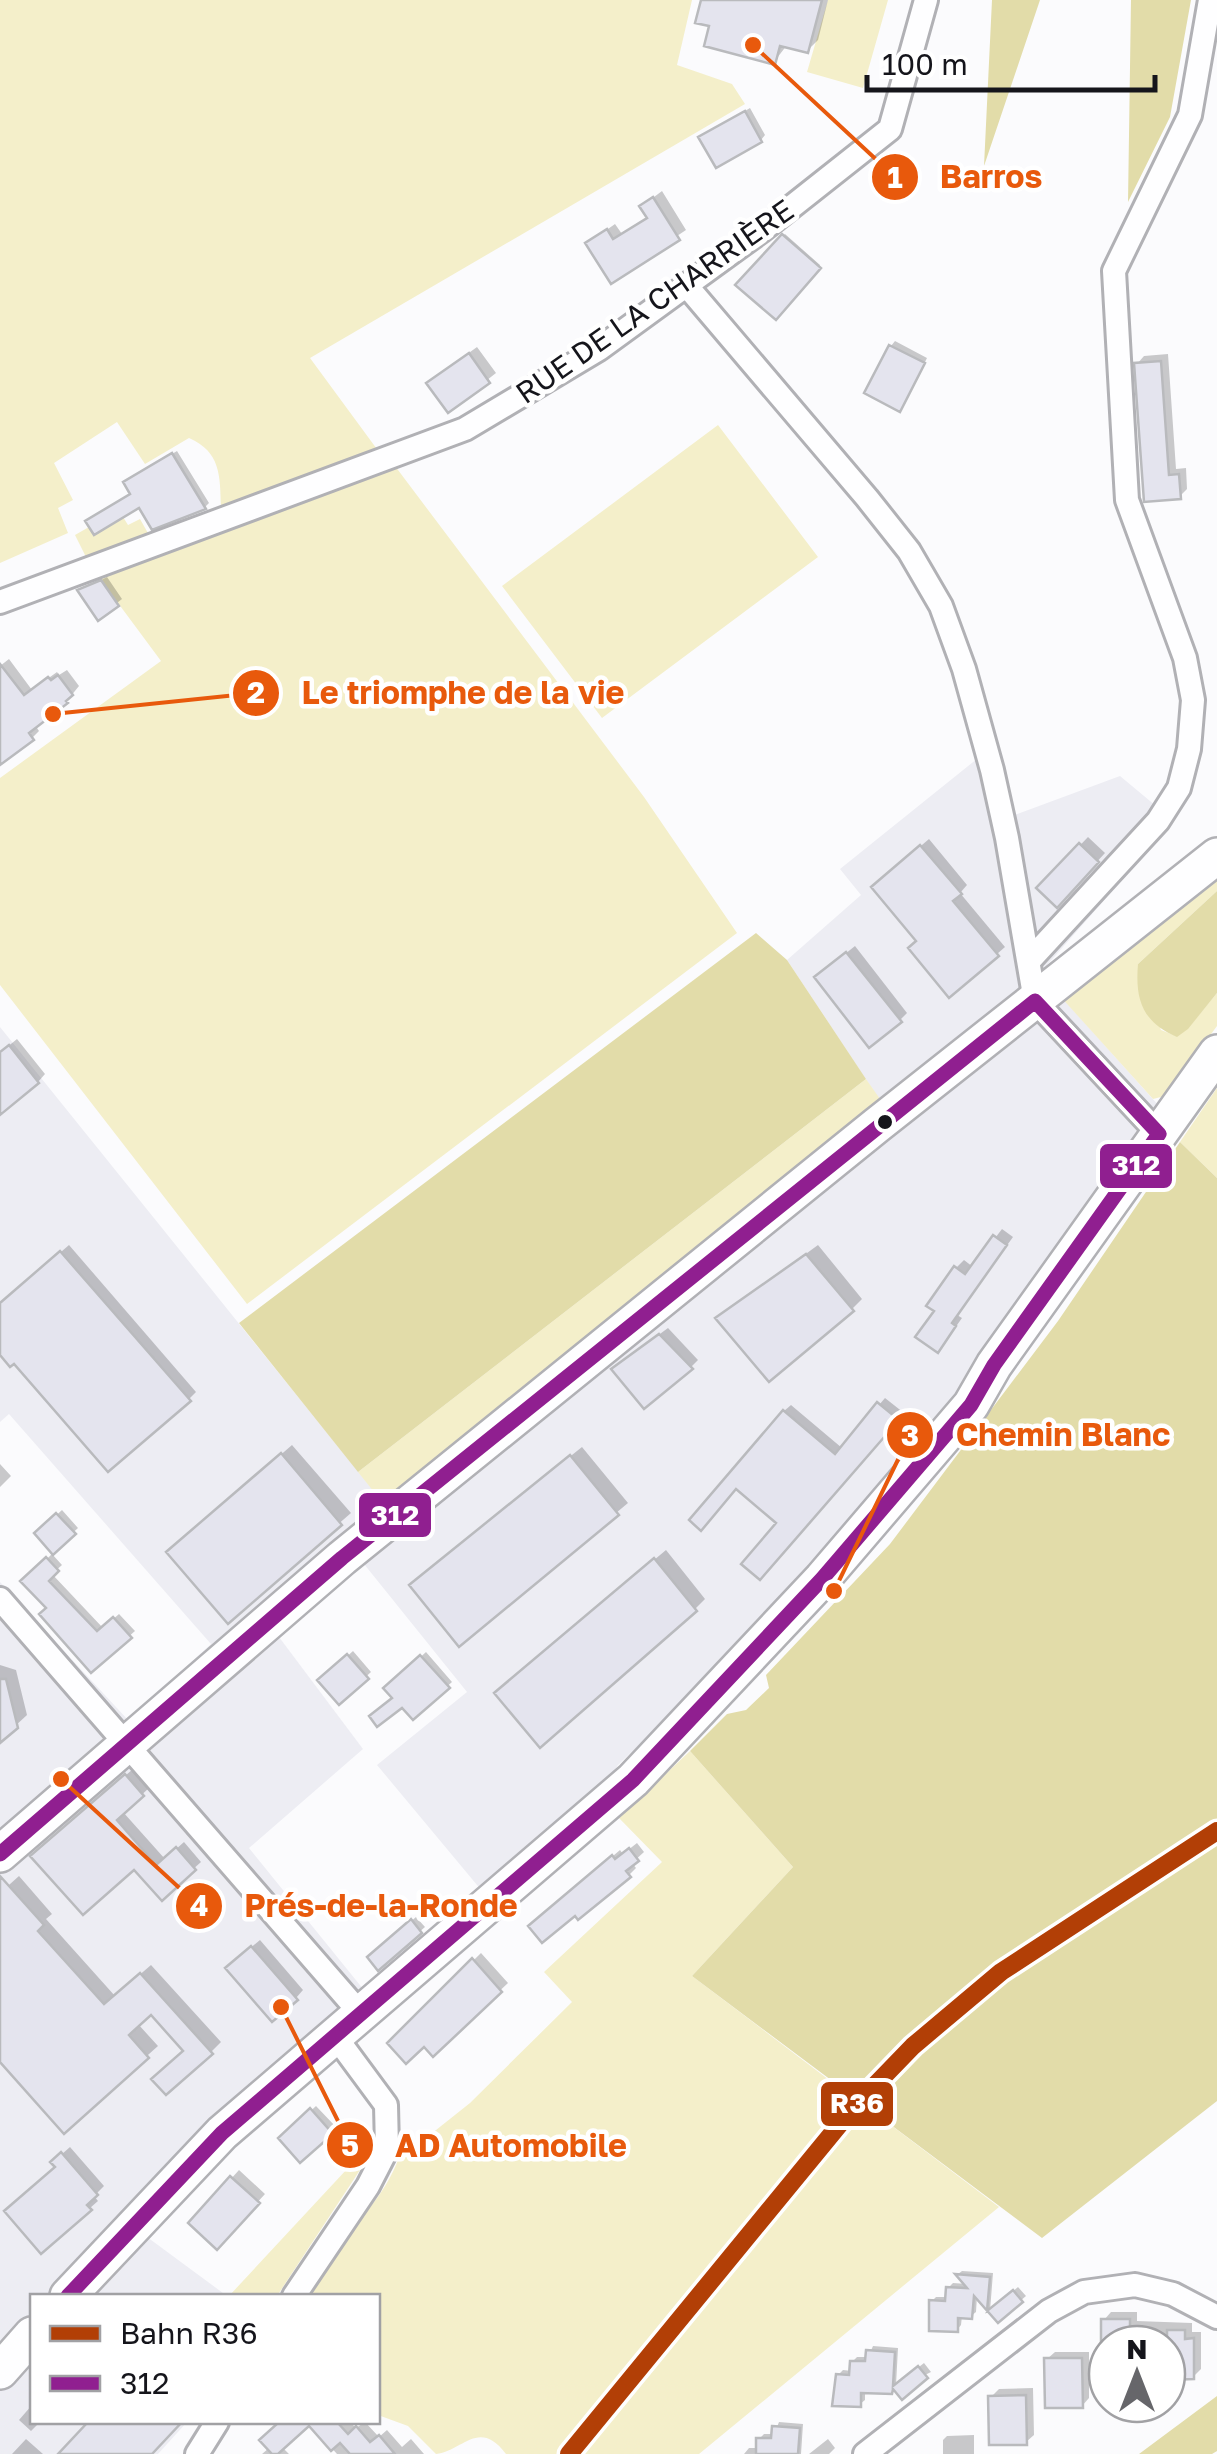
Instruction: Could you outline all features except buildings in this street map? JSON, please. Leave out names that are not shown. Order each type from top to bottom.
[{"type":"main road","points":[[0,1854],[357,1546],[848,1148],[1217,856]]},
{"type":"main road","points":[[70,2294],[222,2133],[633,1780],[743,1666],[970,1405],[1217,1053]]},
{"type":"main road","points":[[0,2370],[30,2337]]},
{"type":"street","name":"RUE DE LA CHARRIÈRE","points":[[0,602],[465,430],[599,349],[761,231],[890,129],[926,0]]},
{"type":"street","points":[[1029,961],[1158,821],[1179,788],[1189,749],[1193,700],[1185,658],[1127,500],[1114,271],[1190,116],[1210,0]]},
{"type":"street","points":[[686,285],[867,498],[909,551],[941,606],[988,754],[1007,838],[1035,1002],[1159,1134]]},
{"type":"street","points":[[0,1598],[127,1743],[348,2025],[386,2105],[388,2149],[368,2186],[295,2294]]},
{"type":"street","points":[[865,2454],[1049,2311],[1084,2292],[1134,2285],[1173,2294],[1217,2317]]},
{"type":"street","points":[[197,2454],[216,2424]]},
{"type":"shaded area","points":[[0,0],[692,0],[677,65],[732,84],[745,104],[310,358],[382,456],[231,513],[221,507],[217,466],[200,444],[189,438],[145,464],[117,422],[54,463],[73,500],[58,508],[68,533],[0,563]]},
{"type":"shaded area","points":[[828,0],[888,0],[863,88],[807,72]]},
{"type":"shaded area","points":[[992,0],[1040,0],[984,166]]},
{"type":"shaded area","points":[[1131,0],[1191,0],[1170,117],[1128,202]]},
{"type":"shaded area","points":[[718,425],[818,557],[602,718],[502,586]]},
{"type":"shaded area","points":[[395,466],[644,797],[737,933],[247,1304],[0,985],[0,778],[161,661],[98,576]]},
{"type":"shaded area","points":[[123,517],[128,525],[140,519],[153,542],[90,565],[75,535],[89,527],[94,535]]},
{"type":"shaded area","points":[[993,746],[1012,816],[1120,776],[1174,821],[1040,973],[1160,1107],[942,1425],[762,1626],[618,1765],[598,1796],[487,1897],[377,1765],[467,1692],[360,1559],[276,1633],[363,1749],[249,1848],[368,1995],[124,2220],[224,2294],[30,2294],[30,2424],[185,2424],[158,2454],[0,2454],[0,1582],[128,1720],[211,1644],[9,1414],[0,1422],[0,1027],[382,1501],[879,1099],[787,960],[861,895],[840,869]]},
{"type":"shaded area","points":[[1217,869],[1217,891],[1138,964],[1161,1030],[1176,1036],[1188,1028],[1217,993],[1217,1026],[1165,1096],[1153,1099],[1059,995]]},
{"type":"shaded area","points":[[1217,891],[1217,993],[1177,1037],[1156,1024],[1143,1008],[1138,964]]},
{"type":"shaded area","points":[[756,933],[787,960],[866,1079],[358,1472],[239,1323]]},
{"type":"shaded area","points":[[866,1079],[880,1099],[382,1502],[358,1472]]},
{"type":"shaded area","points":[[1217,1088],[1217,1178],[1180,1142]]},
{"type":"shaded area","points":[[1180,1142],[1217,1178],[1217,2101],[1042,2238],[692,1976],[793,1867],[690,1751],[727,1714],[746,1710],[769,1688],[766,1675],[890,1544],[1058,1321]]},
{"type":"shaded area","points":[[690,1751],[793,1867],[692,1976],[841,2089],[821,2129],[561,2454],[506,2454],[487,2438],[479,2437],[436,2454],[408,2426],[380,2416],[380,2294],[310,2291],[334,2251],[385,2186],[404,2139],[426,2138],[470,2103],[572,2002],[544,1972],[662,1862],[619,1818]]},
{"type":"shaded area","points":[[841,2089],[871,2110],[850,2126],[780,2209],[582,2454],[561,2454],[821,2130]]},
{"type":"shaded area","points":[[871,2110],[999,2207],[699,2454],[582,2454],[780,2209],[850,2126]]},
{"type":"shaded area","points":[[374,2140],[360,2170],[278,2294],[231,2294]]},
{"type":"shaded area","points":[[1217,2396],[1217,2451],[1139,2454],[1179,2424],[1187,2424],[1187,2418]]},
{"type":"rail line","name":"R36","points":[[569,2454],[853,2108],[913,2046],[1001,1972],[1217,1831]]},
{"type":"transit line","name":"312","points":[[0,1854],[342,1558],[1035,1001],[1159,1134],[994,1365],[971,1405],[822,1579],[633,1780],[222,2133],[70,2294]]},
{"type":"place","name":"Barros","points":[[753,45]]},
{"type":"place","name":"Le triomphe de la vie","points":[[53,714]]},
{"type":"place","name":"Chemin Blanc","points":[[834,1591]]},
{"type":"place","name":"Prés-de-la-Ronde","points":[[61,1779]]},
{"type":"place","name":"AD Automobile","points":[[281,2007]]}]
